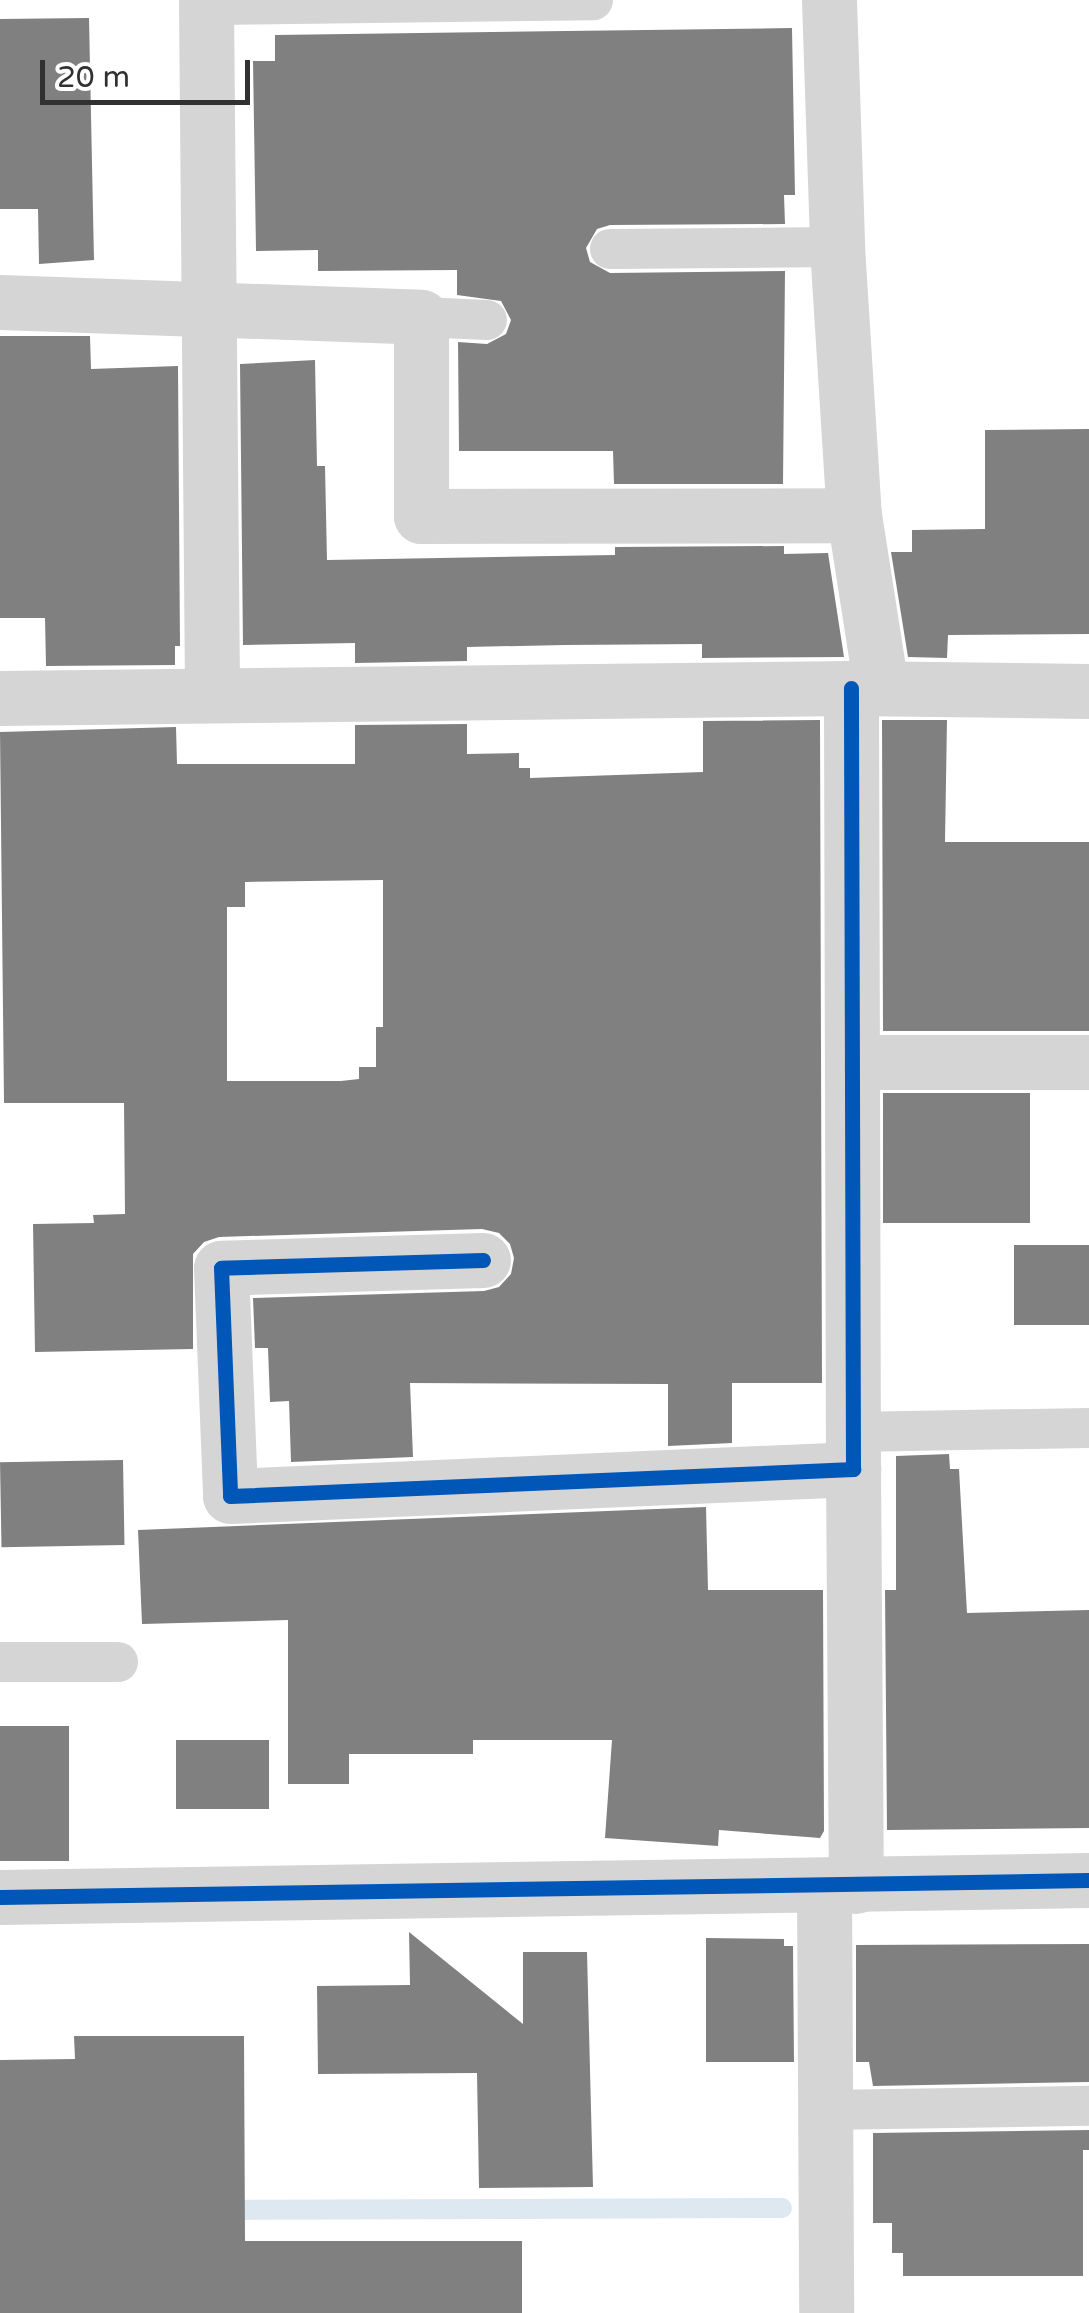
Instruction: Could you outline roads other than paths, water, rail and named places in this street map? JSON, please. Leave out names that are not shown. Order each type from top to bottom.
[{"type":"street","points":[[826,2313],[826,2110],[840,1886],[853,1451],[852,1062],[866,688],[837,246],[829,0]]},
{"type":"street","points":[[206,2],[212,694]]},
{"type":"street","points":[[0,302],[421,317],[421,516],[854,515]]},
{"type":"street","points":[[0,698],[866,688],[1089,692]]},
{"type":"street","points":[[852,1062],[1089,1062]]},
{"type":"street","points":[[483,1260],[221,1268],[230,1496],[853,1451]]},
{"type":"street","points":[[0,1897],[1089,1880]]},
{"type":"lane","points":[[206,2],[593,0]]},
{"type":"lane","points":[[610,249],[837,246]]},
{"type":"lane","points":[[421,317],[486,320]]},
{"type":"lane","points":[[853,1451],[1089,1428]]},
{"type":"lane","points":[[0,1662],[118,1662]]},
{"type":"lane","points":[[826,2110],[1089,2106]]},
{"type":"waterway","points":[[217,2210],[782,2208]]}]
